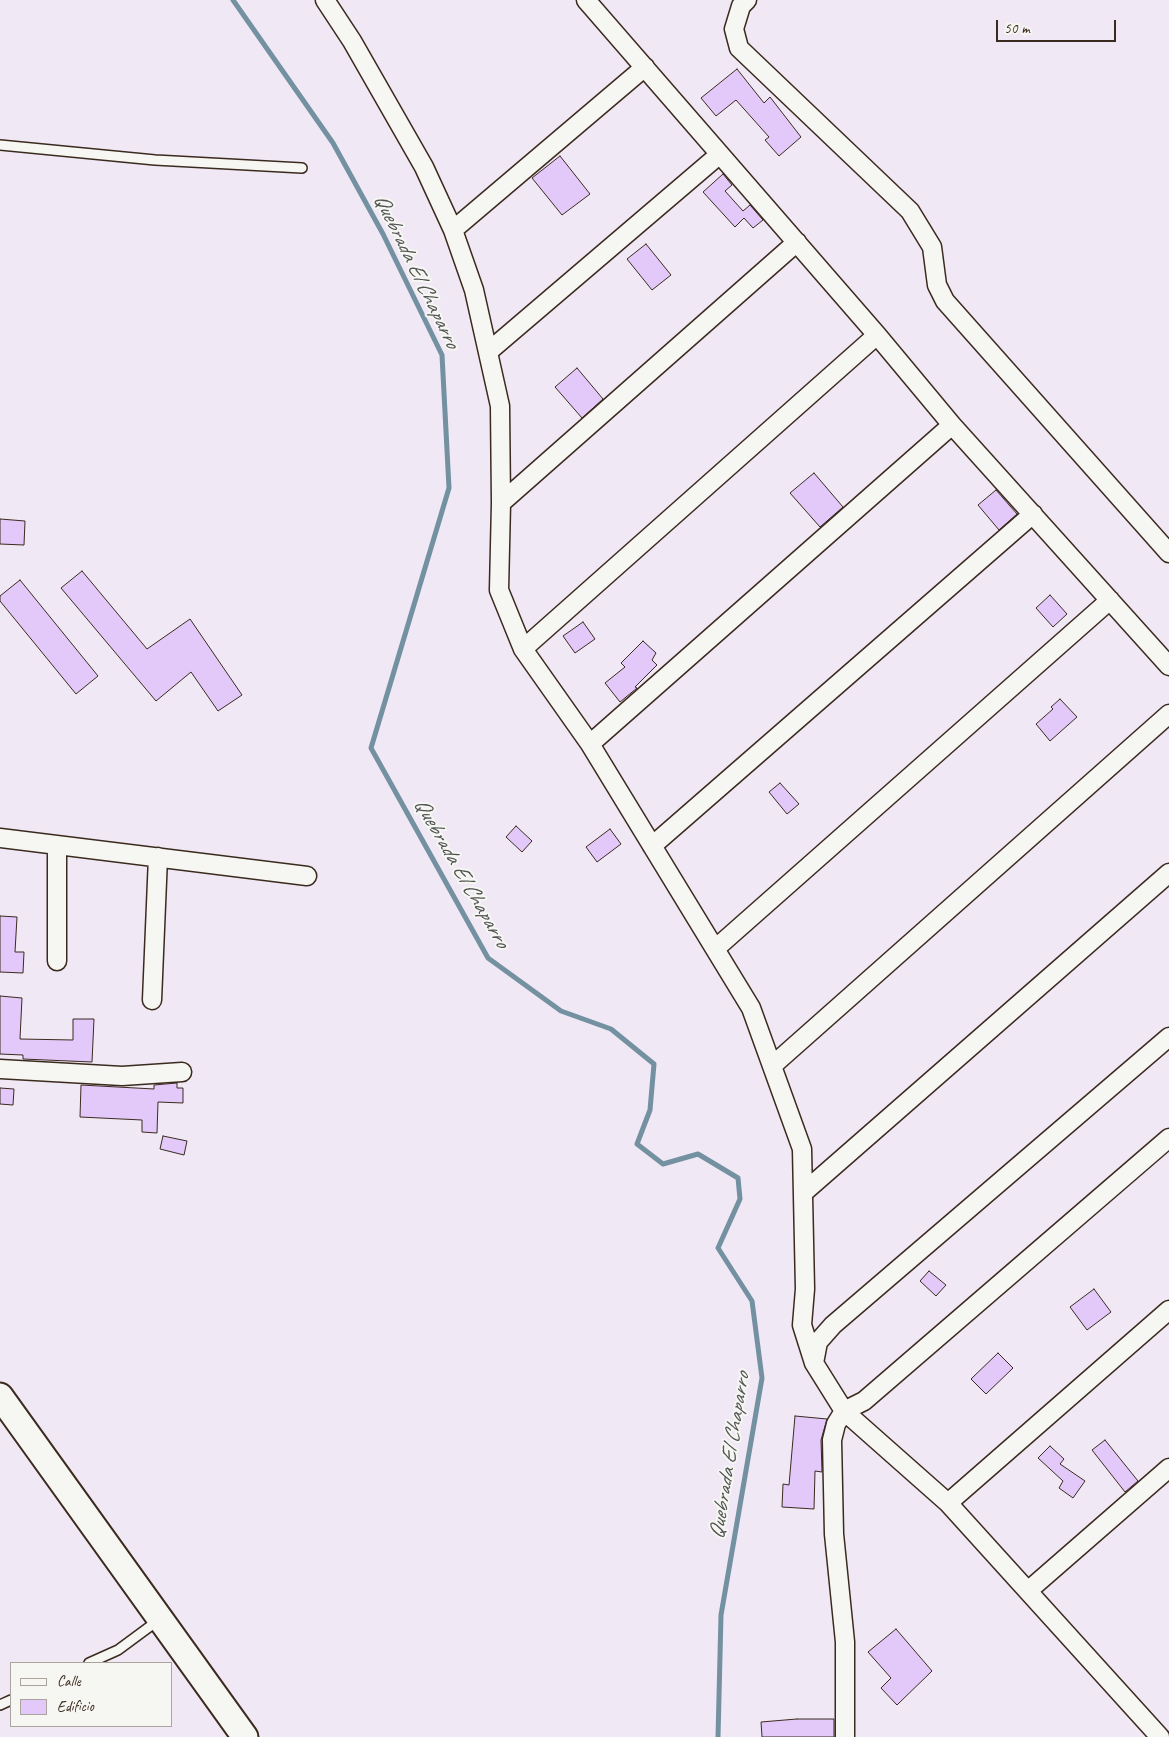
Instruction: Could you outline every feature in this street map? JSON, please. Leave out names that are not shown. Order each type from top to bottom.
[{"type":"main road","points":[[0,1396],[244,1737]]},
{"type":"street","points":[[325,0],[352,41],[424,167],[453,230],[474,290],[500,406],[502,503],[499,590],[523,650],[590,744],[751,1008],[802,1148],[805,1289],[802,1325],[814,1363],[844,1411],[948,1503],[1029,1590],[1160,1737]]},
{"type":"street","points":[[586,0],[797,242],[952,425],[1169,666]]},
{"type":"street","points":[[746,0],[741,6],[734,29],[739,48],[910,211],[932,247],[937,285],[945,300],[1169,553]]},
{"type":"street","points":[[453,230],[645,67]]},
{"type":"street","points":[[488,352],[720,154]]},
{"type":"street","points":[[502,503],[797,242]]},
{"type":"street","points":[[523,650],[877,335]]},
{"type":"street","points":[[590,744],[952,425]]},
{"type":"street","points":[[652,846],[1033,514]]},
{"type":"street","points":[[715,948],[1110,600]]},
{"type":"street","points":[[772,1066],[1169,714]]},
{"type":"street","points":[[0,838],[57,847],[158,857],[307,876]]},
{"type":"street","points":[[57,847],[57,961]]},
{"type":"street","points":[[152,1000],[158,857]]},
{"type":"street","points":[[803,1193],[1169,873]]},
{"type":"street","points":[[814,1363],[818,1342],[833,1325],[1169,1038]]},
{"type":"street","points":[[0,1069],[122,1076],[182,1072]]},
{"type":"street","points":[[845,1737],[845,1642],[834,1534],[832,1440],[836,1424],[844,1411],[864,1401],[1169,1138]]},
{"type":"street","points":[[948,1503],[1169,1310]]},
{"type":"street","points":[[1029,1590],[1169,1468]]},
{"type":"lane","points":[[0,145],[155,160],[302,168]]},
{"type":"lane","points":[[92,1662],[118,1650],[160,1619]]},
{"type":"building","points":[[737,69],[764,103],[770,97],[801,137],[779,156],[765,140],[769,137],[736,100],[716,116],[701,98]]},
{"type":"building","points":[[560,156],[590,194],[562,215],[532,178]]},
{"type":"building","points":[[723,174],[732,185],[725,191],[743,211],[750,205],[763,220],[753,228],[744,218],[735,227],[703,192]]},
{"type":"building","points":[[646,244],[671,275],[652,290],[627,259]]},
{"type":"building","points":[[577,368],[603,399],[582,418],[555,387]]},
{"type":"building","points":[[814,473],[843,507],[820,527],[790,493]]},
{"type":"building","points":[[996,490],[1017,514],[999,530],[978,505]]},
{"type":"building","points":[[0,519],[25,521],[24,545],[0,544]]},
{"type":"building","points":[[82,571],[147,649],[190,619],[242,695],[218,711],[191,672],[156,701],[61,588]]},
{"type":"building","points":[[20,580],[98,676],[76,694],[0,601],[0,596]]},
{"type":"building","points":[[1050,595],[1067,614],[1053,627],[1036,608]]},
{"type":"building","points":[[583,622],[595,639],[575,653],[563,636]]},
{"type":"building","points":[[643,641],[656,653],[652,660],[657,665],[635,687],[637,688],[620,702],[605,683],[625,667],[621,663]]},
{"type":"building","points":[[1060,699],[1077,717],[1050,741],[1036,724],[1053,709],[1051,707]]},
{"type":"building","points":[[780,783],[799,804],[787,814],[769,792]]},
{"type":"building","points":[[516,826],[532,841],[522,852],[506,837]]},
{"type":"building","points":[[610,829],[621,844],[597,862],[586,847]]},
{"type":"building","points":[[0,916],[17,917],[15,952],[24,952],[23,973],[0,972]]},
{"type":"building","points":[[0,996],[22,998],[20,1039],[73,1040],[73,1019],[94,1019],[92,1062],[23,1059],[23,1055],[0,1054]]},
{"type":"building","points":[[177,1083],[177,1088],[183,1088],[183,1103],[158,1102],[157,1133],[142,1132],[142,1120],[80,1117],[81,1085],[154,1089],[154,1085]]},
{"type":"building","points":[[0,1088],[14,1089],[13,1105],[0,1104]]},
{"type":"building","points":[[163,1136],[187,1141],[184,1155],[160,1149]]},
{"type":"building","points":[[929,1271],[946,1285],[936,1296],[920,1281]]},
{"type":"building","points":[[1094,1289],[1111,1312],[1087,1330],[1070,1307]]},
{"type":"building","points":[[998,1353],[1013,1368],[986,1394],[971,1379]]},
{"type":"building","points":[[795,1416],[827,1419],[821,1440],[822,1472],[815,1471],[814,1509],[782,1507],[783,1484],[789,1485]]},
{"type":"building","points":[[1105,1440],[1138,1481],[1125,1492],[1092,1450]]},
{"type":"building","points":[[1050,1446],[1064,1459],[1060,1464],[1085,1481],[1073,1498],[1059,1488],[1063,1481],[1038,1458]]},
{"type":"building","points":[[896,1629],[932,1671],[897,1705],[881,1688],[891,1678],[868,1652]]},
{"type":"building","points":[[797,1719],[834,1719],[834,1737],[762,1737],[761,1722]]},
{"type":"waterway","name":"Quebrada El Chaparro","points":[[233,0],[333,143],[383,234],[442,355],[449,488],[371,748],[488,958],[561,1011],[611,1029],[654,1064],[650,1110],[637,1144],[663,1164],[698,1154],[738,1178],[740,1199],[718,1248],[752,1301],[762,1378],[721,1615],[718,1737]]}]
